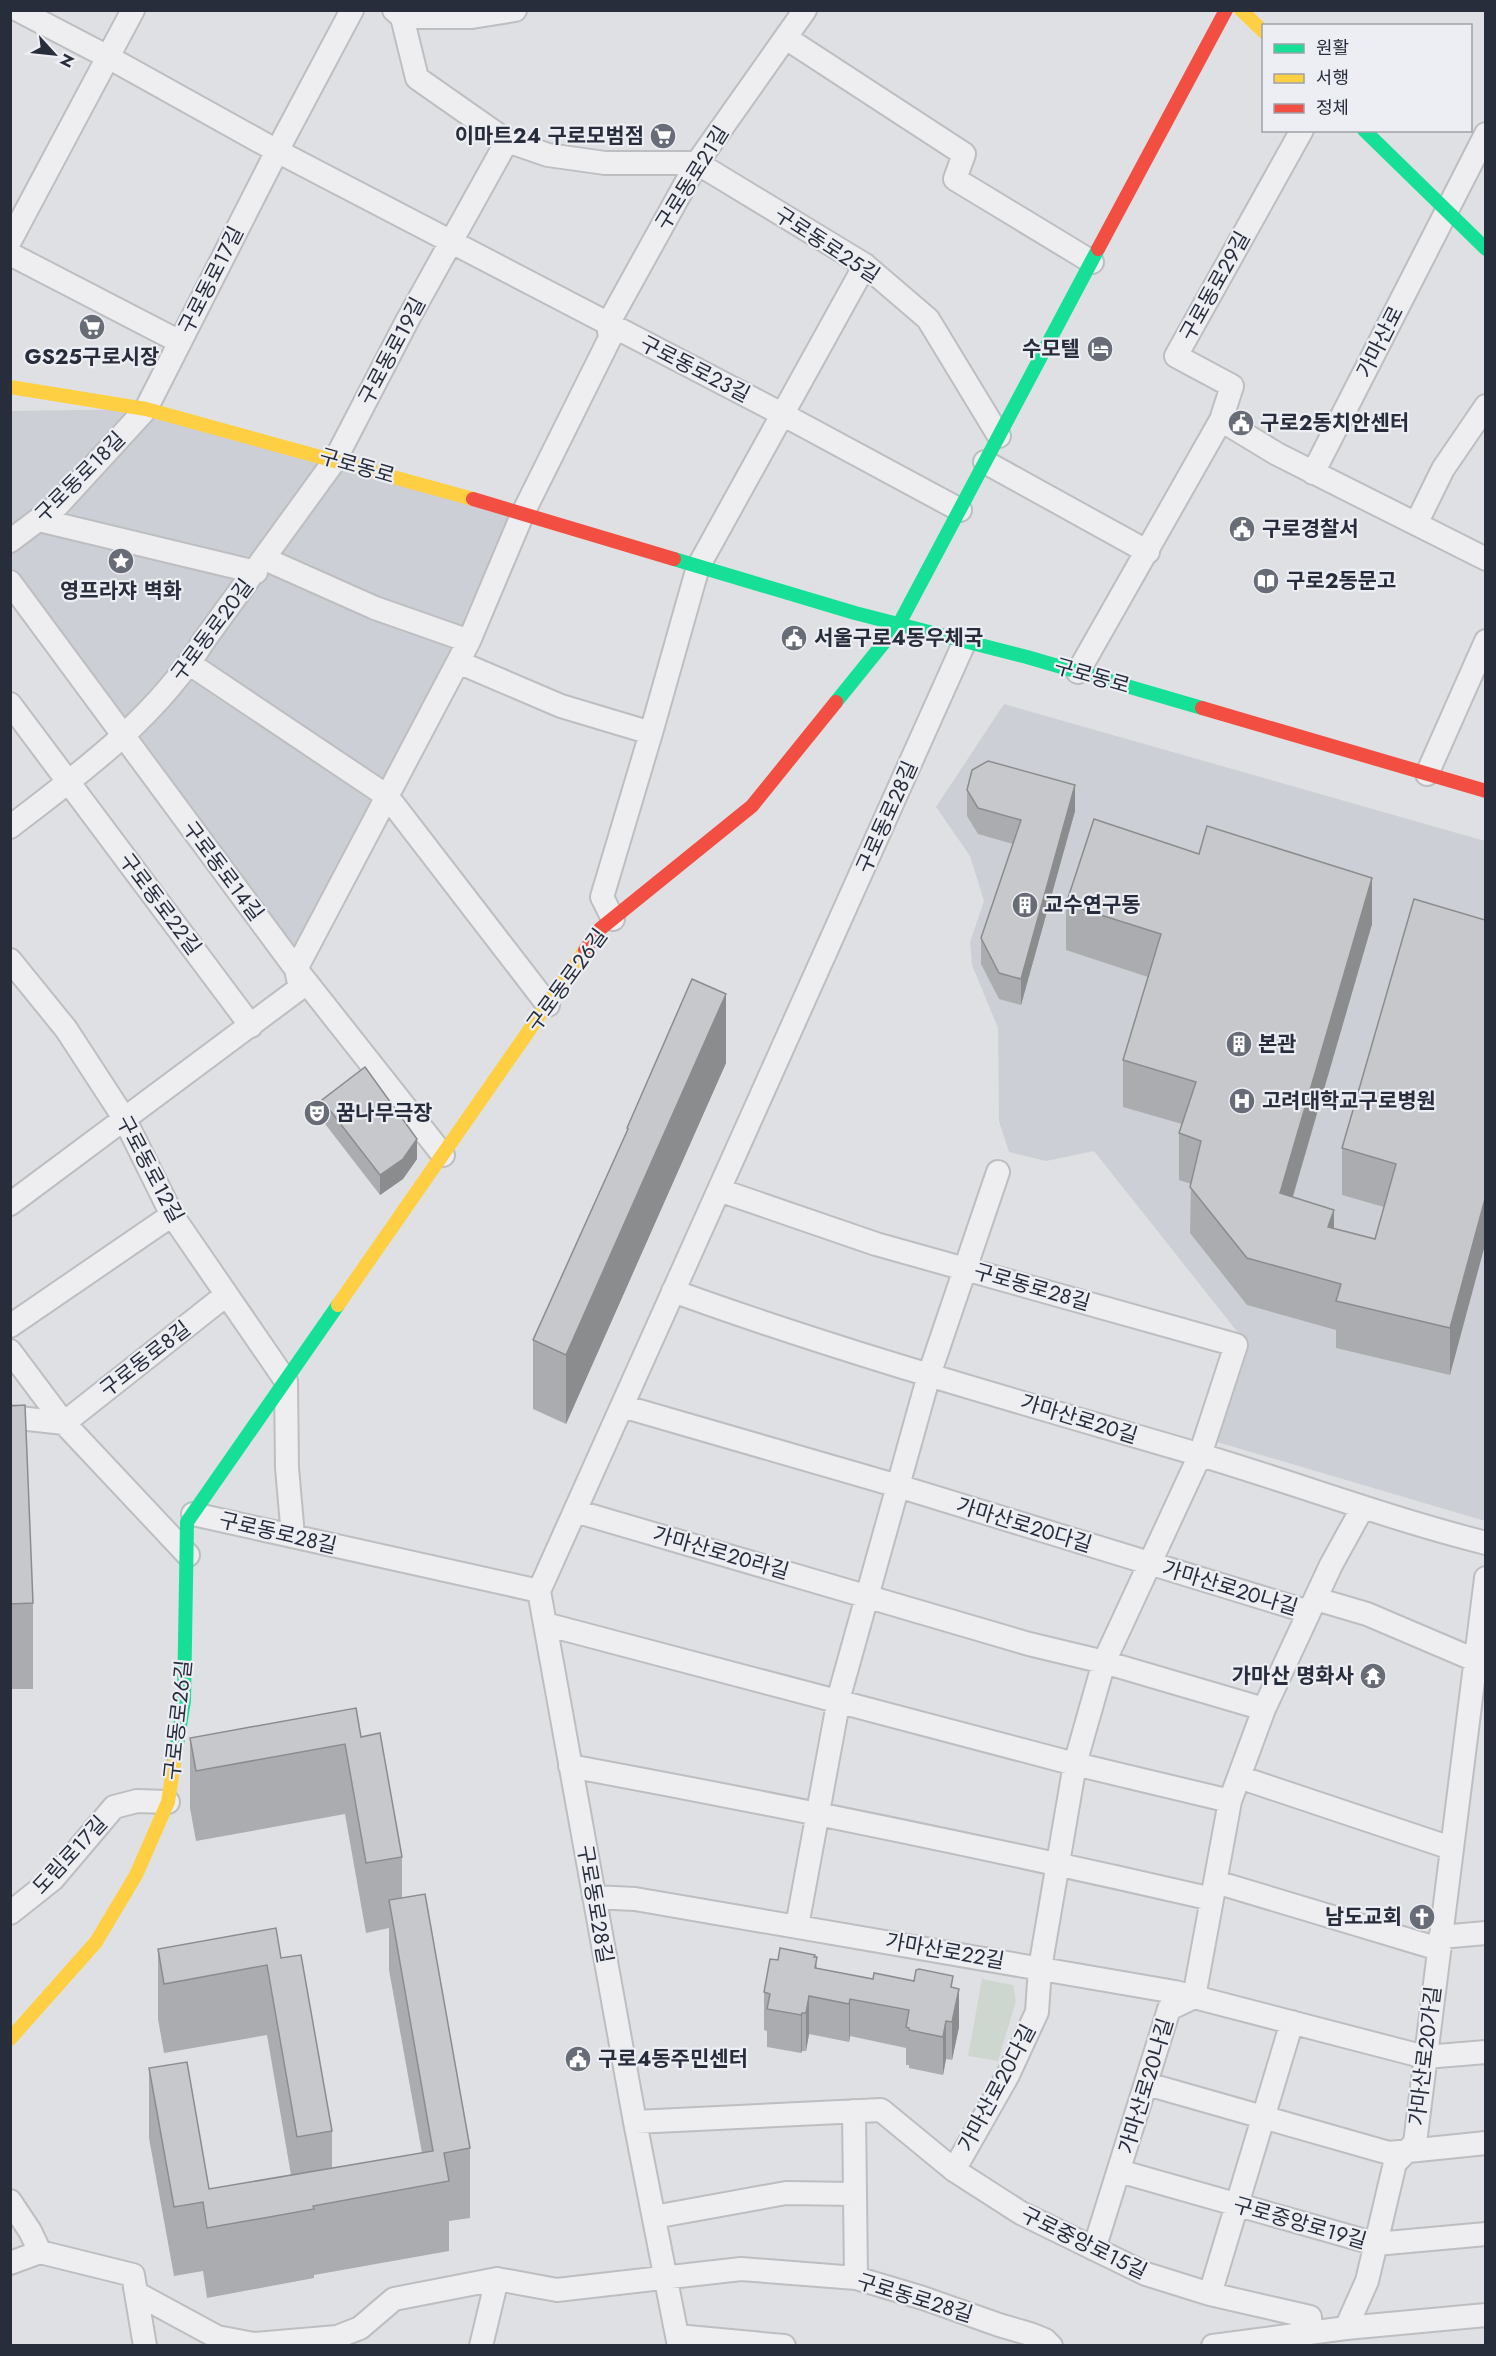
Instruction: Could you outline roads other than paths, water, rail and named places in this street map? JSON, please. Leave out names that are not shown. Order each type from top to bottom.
[{"type":"street","points":[[18,10],[108,57],[277,152],[608,324]]},
{"type":"street","points":[[10,241],[133,10]]},
{"type":"street","name":"구로동로17길","points":[[146,409],[352,10]]},
{"type":"street","points":[[516,10],[472,17],[398,14],[417,78],[507,141],[548,155],[605,163],[697,163]]},
{"type":"street","name":"구로동로21길","points":[[523,513],[610,338],[608,324],[697,163],[805,10]]},
{"type":"street","points":[[899,624],[1226,10]]},
{"type":"street","points":[[786,38],[964,154],[955,179],[1092,262]]},
{"type":"street","name":"구로동로29길","points":[[1078,672],[1221,420],[1232,386],[1176,356],[1301,132]]},
{"type":"street","points":[[1366,132],[1485,249]]},
{"type":"street","name":"가마산로","points":[[1312,472],[1485,134]]},
{"type":"street","name":"구로동로19길","points":[[335,460],[407,321],[507,141]]},
{"type":"street","name":"구로동로25길","points":[[697,163],[865,265],[927,319],[999,436]]},
{"type":"street","points":[[10,254],[180,342]]},
{"type":"street","points":[[613,919],[602,897],[698,567],[865,265]]},
{"type":"street","name":"구로동로23길","points":[[608,324],[782,414]]},
{"type":"street","name":"구로동로","points":[[10,387],[146,409],[335,460],[523,513],[855,614],[1078,672],[1485,791]]},
{"type":"street","points":[[1416,524],[1443,469],[1485,406]]},
{"type":"street","name":"구로동로18길","points":[[10,541],[58,505],[146,409]]},
{"type":"street","points":[[782,414],[960,510]]},
{"type":"street","points":[[1221,420],[1277,454],[1485,559]]},
{"type":"street","name":"구로동로20길","points":[[10,827],[124,737],[190,664],[335,460]]},
{"type":"street","points":[[985,462],[1148,552]]},
{"type":"street","points":[[10,1204],[300,988],[296,969],[469,640],[523,513]]},
{"type":"street","points":[[39,520],[260,566],[469,640]]},
{"type":"street","name":"구로동로14길","points":[[10,582],[296,969],[443,1155]]},
{"type":"street","name":"구로동로26길","points":[[10,2040],[96,1942],[136,1875],[168,1802],[184,1701],[187,1522],[600,929],[752,806],[899,624]]},
{"type":"street","name":"구로동로28길","points":[[784,2346],[678,2341],[635,2122],[539,1591],[965,641]]},
{"type":"street","points":[[1427,774],[1478,682],[1485,641]]},
{"type":"street","points":[[458,662],[561,706],[651,733]]},
{"type":"street","points":[[190,664],[387,796],[548,1005]]},
{"type":"street","points":[[10,704],[69,782]]},
{"type":"street","name":"구로동로22길","points":[[69,782],[250,1026]]},
{"type":"street","name":"구로동로12길","points":[[10,960],[66,1029],[124,1118],[172,1215],[225,1295],[286,1380]]},
{"type":"street","points":[[797,1926],[838,1701],[929,1375],[967,1269],[998,1172]]},
{"type":"street","name":"구로동로28길","points":[[719,1190],[876,1244],[1236,1345],[1200,1455]]},
{"type":"street","points":[[10,1326],[172,1215]]},
{"type":"street","name":"가마산로20길","points":[[674,1291],[754,1320],[929,1375],[1200,1455],[1427,1528],[1485,1543]]},
{"type":"street","name":"구로동로8길","points":[[64,1423],[225,1295]]},
{"type":"street","points":[[10,1351],[64,1423],[188,1555]]},
{"type":"street","points":[[286,1380],[287,1468],[293,1536]]},
{"type":"street","points":[[622,1406],[898,1486]]},
{"type":"street","points":[[10,1417],[64,1423]]},
{"type":"street","name":"가마산로20다길","points":[[954,2170],[1008,2075],[1037,2012],[1040,1968],[1075,1764],[1104,1662],[1200,1455]]},
{"type":"street","name":"가마산로20다길","points":[[898,1486],[1150,1564]]},
{"type":"street","name":"가마산로20나길","points":[[1094,2249],[1169,2009],[1194,1997],[1230,1801],[1264,1709],[1331,1565],[1364,1507]]},
{"type":"street","name":"가마산로20라길","points":[[575,1511],[867,1595]]},
{"type":"street","name":"구로동로28길","points":[[193,1514],[539,1591]]},
{"type":"street","name":"가마산로20나길","points":[[1150,1564],[1313,1605]]},
{"type":"street","name":"가마산로20가길","points":[[1346,2328],[1367,2281],[1395,2163],[1415,2143],[1485,1578]]},
{"type":"street","points":[[867,1595],[1029,1644],[1104,1662],[1264,1709]]},
{"type":"street","points":[[1313,1605],[1367,1614],[1475,1660]]},
{"type":"street","points":[[545,1624],[1075,1764],[1230,1801]]},
{"type":"street","points":[[570,1767],[817,1812],[1058,1863],[1214,1890],[1439,1943],[1485,1933]]},
{"type":"street","points":[[1239,1777],[1451,1848]]},
{"type":"street","name":"도림로17길","points":[[10,1913],[53,1879],[114,1807],[137,1802],[168,1802]]},
{"type":"street","name":"가마산로22길","points":[[594,1897],[635,1899],[1040,1968],[1194,1997],[1425,2057],[1485,2052]]},
{"type":"street","points":[[1210,2294],[1292,2022]]},
{"type":"street","points":[[1147,2084],[1389,2153],[1485,2143]]},
{"type":"street","name":"구로중앙로15길","points":[[635,2122],[881,2110],[954,2170],[1021,2213],[1146,2274],[1210,2294],[1310,2317],[1306,2339]]},
{"type":"street","points":[[854,2111],[855,2278]]},
{"type":"street","name":"구로중앙로19길","points":[[1119,2171],[1376,2244],[1485,2234]]},
{"type":"street","points":[[654,2217],[786,2193],[855,2194]]},
{"type":"street","points":[[10,2201],[30,2231],[40,2252]]},
{"type":"street","points":[[10,2263],[40,2252],[133,2275],[145,2346]]},
{"type":"street","name":"구로동로28길","points":[[666,2277],[741,2269],[855,2278],[1030,2334],[1045,2340],[1051,2346]]},
{"type":"street","points":[[136,2293],[217,2337],[254,2344],[337,2337],[360,2328],[394,2299],[497,2280],[557,2290],[666,2277]]},
{"type":"street","points":[[481,2346],[497,2280]]},
{"type":"street","points":[[1213,2346],[1306,2339],[1346,2328],[1485,2315]]},
{"type":"place","name":"이마트24 구로모범점","points":[[663,136]]},
{"type":"place","name":"GS25구로시장","points":[[92,327]]},
{"type":"place","name":"수모텔","points":[[1100,349]]},
{"type":"place","name":"구로2동치안센터","points":[[1241,423]]},
{"type":"place","name":"구로경찰서","points":[[1242,529]]},
{"type":"place","name":"영프라쟈 벽화","points":[[121,561]]},
{"type":"place","name":"구로2동문고","points":[[1266,581]]},
{"type":"place","name":"서울구로4동우체국","points":[[794,638]]},
{"type":"place","name":"교수연구동","points":[[1025,905]]},
{"type":"place","name":"본관","points":[[1239,1044]]},
{"type":"place","name":"고려대학교구로병원","points":[[1242,1101]]},
{"type":"place","name":"꿈나무극장","points":[[317,1113]]},
{"type":"place","name":"가마산 명화사","points":[[1373,1676]]},
{"type":"place","name":"남도교회","points":[[1422,1917]]},
{"type":"place","name":"구로4동주민센터","points":[[578,2059]]}]
